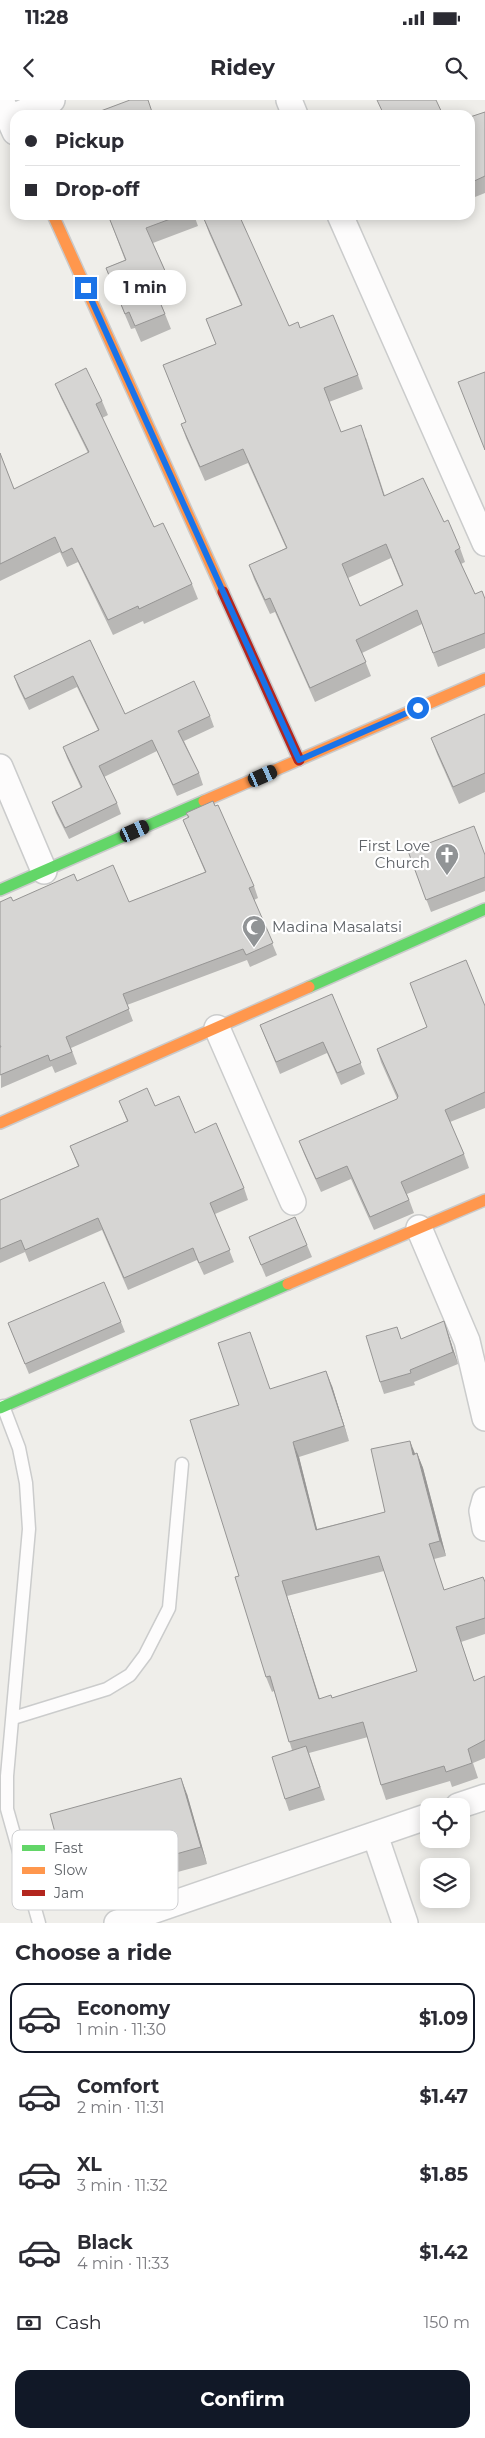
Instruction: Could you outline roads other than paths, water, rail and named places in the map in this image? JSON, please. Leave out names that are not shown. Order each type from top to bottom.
[{"type":"street","points":[[27,110],[52,100]]},
{"type":"street","points":[[55,220],[299,760]]},
{"type":"street","points":[[342,220],[485,543]]},
{"type":"street","points":[[0,890],[485,679]]},
{"type":"street","points":[[0,767],[44,871]]},
{"type":"street","points":[[0,1123],[485,909]]},
{"type":"street","points":[[217,1028],[292,1202]]},
{"type":"street","points":[[2,1407],[485,1200]]},
{"type":"street","points":[[419,1228],[467,1342],[485,1418]]},
{"type":"street","points":[[485,1500],[482,1511],[485,1528]]},
{"type":"street","points":[[470,1802],[485,1797]]},
{"type":"street","points":[[178,1902],[420,1819]]},
{"type":"street","points":[[374,1835],[405,1923]]},
{"type":"street","points":[[117,1923],[155,1910]]},
{"type":"lane","points":[[2,1407],[19,1448],[26,1484],[29,1529],[7,1776],[7,1810],[13,1830]]},
{"type":"lane","points":[[13,1718],[107,1689],[130,1675],[146,1655],[169,1608],[182,1464]]},
{"type":"lane","points":[[35,1910],[39,1923]]},
{"type":"place","name":"First Love Church","points":[[447,876]]},
{"type":"place","name":"Madina Masalatsi","points":[[254,948]]}]
